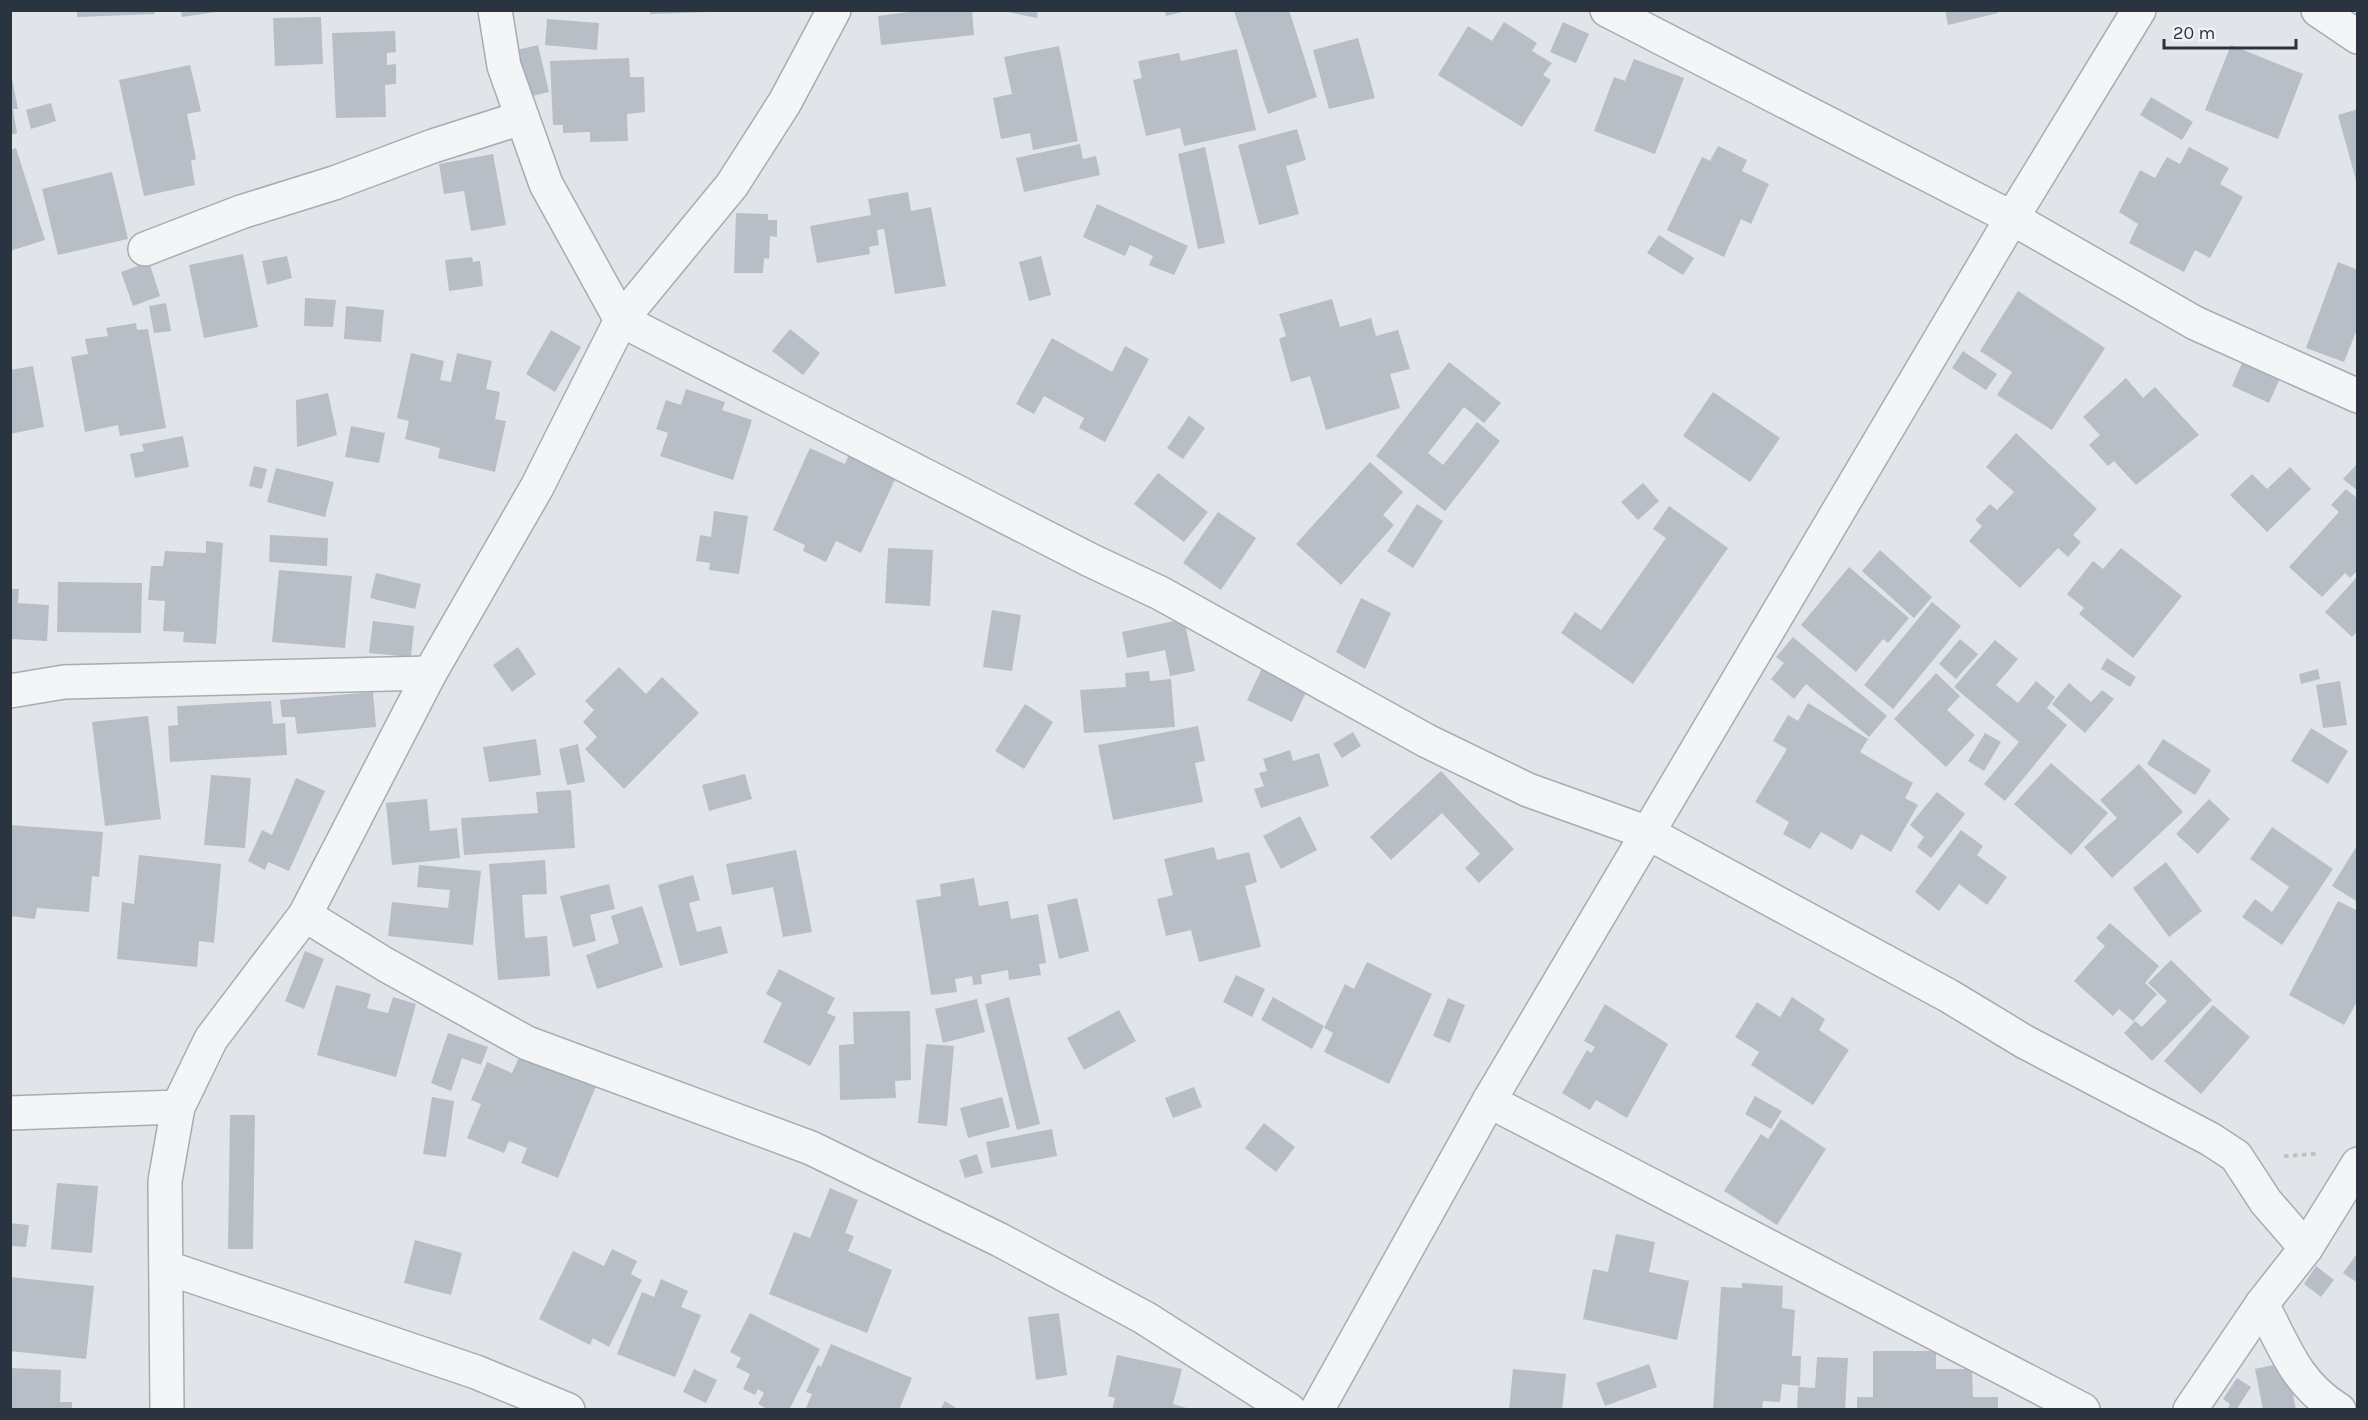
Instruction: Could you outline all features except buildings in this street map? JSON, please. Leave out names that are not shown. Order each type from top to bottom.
[{"type":"street","points":[[495,10],[504,66],[520,118],[546,184],[621,320],[1081,555],[1161,593],[1427,741],[1528,790],[1648,833],[1949,996],[2025,1042],[2210,1139],[2236,1156],[2266,1202],[2306,1248]]},
{"type":"street","points":[[167,1410],[168,1268],[165,1181],[178,1107],[211,1039],[305,915],[430,673],[537,487],[621,320],[732,185],[785,102],[834,10]]},
{"type":"street","points":[[1607,10],[2012,218],[2195,323],[2358,396]]},
{"type":"street","points":[[1317,1410],[1489,1101],[2012,218],[2139,10]]},
{"type":"street","points":[[2318,10],[2358,38]]},
{"type":"street","points":[[145,249],[242,212],[520,118]]},
{"type":"street","points":[[10,691],[64,682],[430,673]]},
{"type":"street","points":[[305,915],[386,965],[527,1043],[811,1148],[1000,1240],[1145,1318],[1289,1410]]},
{"type":"street","points":[[1489,1101],[2083,1410]]},
{"type":"street","points":[[10,1113],[178,1107]]},
{"type":"street","points":[[2190,1410],[2262,1304],[2306,1248],[2358,1164]]},
{"type":"street","points":[[168,1268],[476,1372],[568,1410]]},
{"type":"street","points":[[2262,1304],[2303,1381],[2320,1399],[2338,1410]]},
{"type":"path","points":[[2236,1156],[2323,1154]]}]
